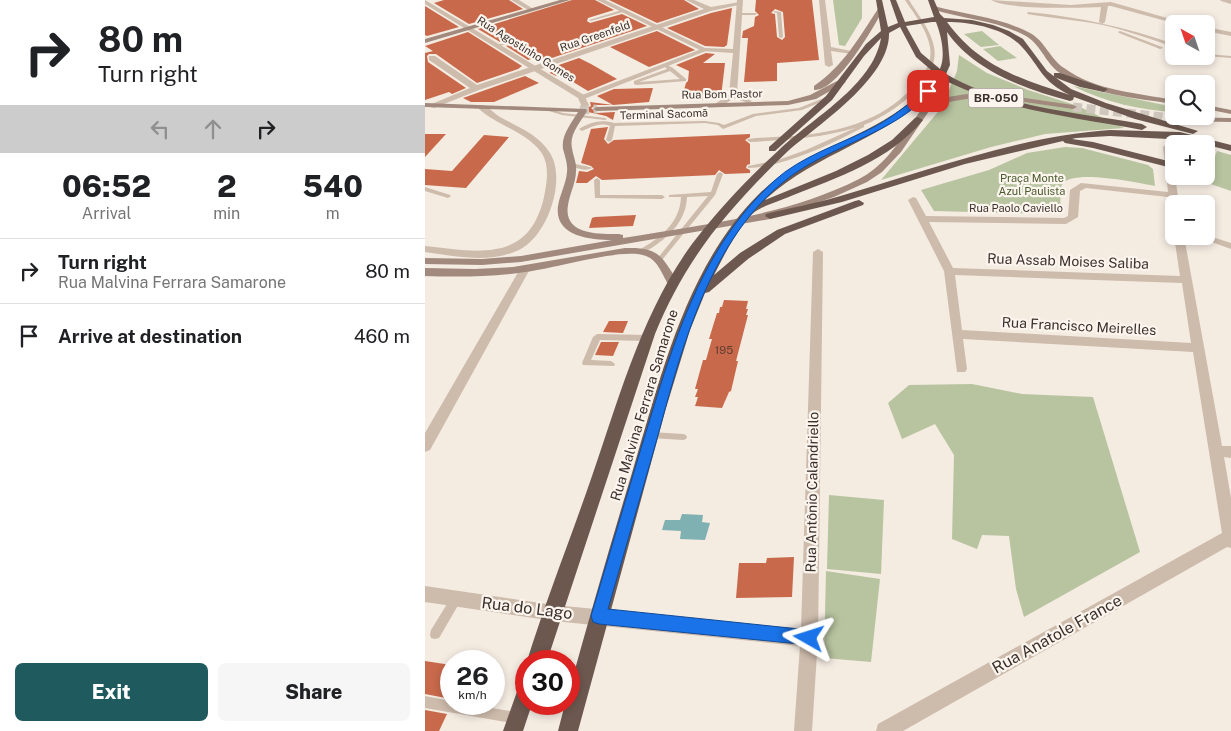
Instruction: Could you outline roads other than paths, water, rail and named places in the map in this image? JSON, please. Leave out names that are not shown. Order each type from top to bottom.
[{"type":"highway","name":"BR-050","points":[[893,0],[911,41],[924,61],[958,83],[1024,106],[1179,135]]},
{"type":"highway","points":[[751,184],[783,151],[855,90],[873,67],[880,53],[886,33],[879,5]]},
{"type":"highway","points":[[929,106],[940,85],[940,79],[946,65],[947,50],[945,37],[934,7]]},
{"type":"highway","name":"BR-050","points":[[934,7],[957,41],[990,67],[1008,76],[1072,99],[1138,117]]},
{"type":"highway","points":[[751,184],[768,153],[829,97],[881,34],[895,26],[927,21],[967,22],[1003,31],[1020,41],[1046,75],[1065,88],[1138,117],[1231,140]]},
{"type":"highway","points":[[1036,60],[1072,82],[1104,89]]},
{"type":"highway","name":"Rua Malvina Ferrara Samarone","points":[[568,731],[599,616],[674,358],[698,294],[723,249],[748,211],[779,181],[804,164],[877,128],[903,112],[940,79]]},
{"type":"highway","points":[[748,211],[844,171],[874,156],[896,142],[918,120]]},
{"type":"highway","points":[[770,216],[822,205],[1049,140],[1076,135],[1110,133],[1165,136]]},
{"type":"highway","points":[[1049,140],[1093,145],[1165,163]]},
{"type":"highway","points":[[1215,145],[1231,148]]},
{"type":"highway","points":[[698,294],[744,256],[781,232],[905,187],[968,167],[1009,150]]},
{"type":"highway","name":"Rua Malvina Ferrara Samarone","points":[[541,650],[648,338],[673,283],[698,243],[751,184]]},
{"type":"main road","points":[[425,41],[567,0]]},
{"type":"main road","points":[[719,104],[787,98],[819,87],[835,74],[864,38],[879,5],[871,0]]},
{"type":"main road","points":[[934,7],[955,15],[995,21],[1016,28],[1037,40],[1051,62],[1061,70],[1085,82],[1104,89],[1165,100]]},
{"type":"main road","name":"Rua Bom Pastor","points":[[597,109],[719,104],[733,106],[801,101],[825,92],[843,80]]},
{"type":"main road","points":[[425,261],[482,262],[521,259],[770,216],[831,195],[873,175],[899,150],[929,106],[951,98],[984,94],[1073,107]]},
{"type":"main road","points":[[428,106],[582,110],[566,145],[572,165],[563,206],[564,220],[569,227],[585,235],[596,237],[647,237]]},
{"type":"main road","points":[[1215,109],[1231,112]]},
{"type":"main road","points":[[1215,120],[1231,120]]},
{"type":"main road","points":[[425,272],[525,269],[601,255],[641,251],[649,252],[660,259],[673,283]]},
{"type":"street","points":[[514,0],[532,10]]},
{"type":"street","points":[[600,0],[704,50],[736,51]]},
{"type":"street","points":[[689,0],[710,9]]},
{"type":"street","points":[[823,0],[829,65]]},
{"type":"street","points":[[994,0],[1026,4],[1116,5],[1165,18]]},
{"type":"street","points":[[1223,0],[1231,2]]},
{"type":"street","name":"Rua Agostinho Gomes","points":[[425,1],[581,97],[582,110]]},
{"type":"street","points":[[733,95],[740,2]]},
{"type":"street","name":"Rua Greenfeld","points":[[428,106],[710,9],[740,2]]},
{"type":"street","points":[[1102,22],[1105,4]]},
{"type":"street","points":[[1215,31],[1231,34]]},
{"type":"street","points":[[828,49],[853,52]]},
{"type":"street","points":[[581,97],[668,67],[704,50]]},
{"type":"street","points":[[432,58],[476,88]]},
{"type":"street","points":[[733,95],[748,101]]},
{"type":"street","points":[[719,104],[733,95]]},
{"type":"street","points":[[425,249],[487,254],[511,251],[525,244],[531,238],[547,206],[552,170],[547,154],[525,131],[487,114],[482,108]]},
{"type":"street","name":"Rua Paolo Caviello","points":[[922,219],[1066,221],[1073,216],[1075,190],[1084,185],[1165,195]]},
{"type":"street","points":[[913,200],[949,271],[961,368]]},
{"type":"street","points":[[1215,241],[1231,246]]},
{"type":"street","points":[[1180,245],[1199,348],[1224,452],[1230,539]]},
{"type":"street","name":"Rua Antônio Calandriello","points":[[803,731],[809,638],[818,252]]},
{"type":"street","points":[[425,446],[525,269]]},
{"type":"street","name":"Rua Assab Moises Saliba","points":[[949,271],[1186,280]]},
{"type":"street","name":"Rua Francisco Meirelles","points":[[957,334],[1199,348]]},
{"type":"street","name":"Rua Anatole France","points":[[885,731],[1230,539]]},
{"type":"street","name":"Rua do Lago","points":[[425,594],[554,612],[809,638]]},
{"type":"lane","points":[[751,167],[790,159],[816,149],[882,116],[915,89],[932,65],[933,55],[930,40],[907,0]]},
{"type":"lane","points":[[926,0],[934,7]]},
{"type":"lane","points":[[1026,4],[1028,13],[1031,16],[1091,25],[1119,32],[1161,48]]},
{"type":"lane","points":[[591,20],[622,11]]},
{"type":"lane","points":[[739,13],[755,13]]},
{"type":"lane","points":[[776,13],[781,38]]},
{"type":"lane","points":[[1028,13],[1102,22],[1145,34],[1165,42]]},
{"type":"lane","points":[[499,45],[511,42]]},
{"type":"lane","points":[[1215,55],[1231,57]]},
{"type":"lane","points":[[668,67],[684,80],[635,83],[636,82],[668,67]]},
{"type":"lane","name":"Terminal Sacomã","points":[[581,129],[595,123],[610,123],[613,126],[712,122],[723,127],[755,115],[809,107],[829,97]]},
{"type":"lane","name":"Terminal Sacomã","points":[[582,110],[611,120],[613,126]]},
{"type":"lane","points":[[752,139],[825,133],[882,116]]},
{"type":"lane","points":[[609,140],[613,126]]},
{"type":"lane","points":[[722,135],[723,127]]},
{"type":"lane","points":[[572,165],[589,168]]},
{"type":"lane","points":[[660,259],[713,194],[720,174]]},
{"type":"lane","points":[[597,180],[597,197],[662,197]]},
{"type":"lane","points":[[425,189],[448,196]]},
{"type":"lane","points":[[671,196],[713,194]]},
{"type":"lane","points":[[641,251],[658,242],[675,222],[682,212],[684,195]]},
{"type":"lane","points":[[611,364],[586,363],[597,336],[648,338]]},
{"type":"lane","points":[[651,435],[683,437]]},
{"type":"lane","points":[[435,634],[456,599]]},
{"type":"lane","points":[[425,702],[515,724]]},
{"type":"water","points":[[682,514],[703,515],[702,522],[710,523],[705,540],[680,539],[681,531],[662,530],[665,520],[680,520]]},
{"type":"tunnel","points":[[1073,107],[1165,117]]},
{"type":"tunnel","points":[[580,110],[597,109]]},
{"type":"park label","name":"Praça Monte Azul Paulista","points":[[1032,184]]}]
